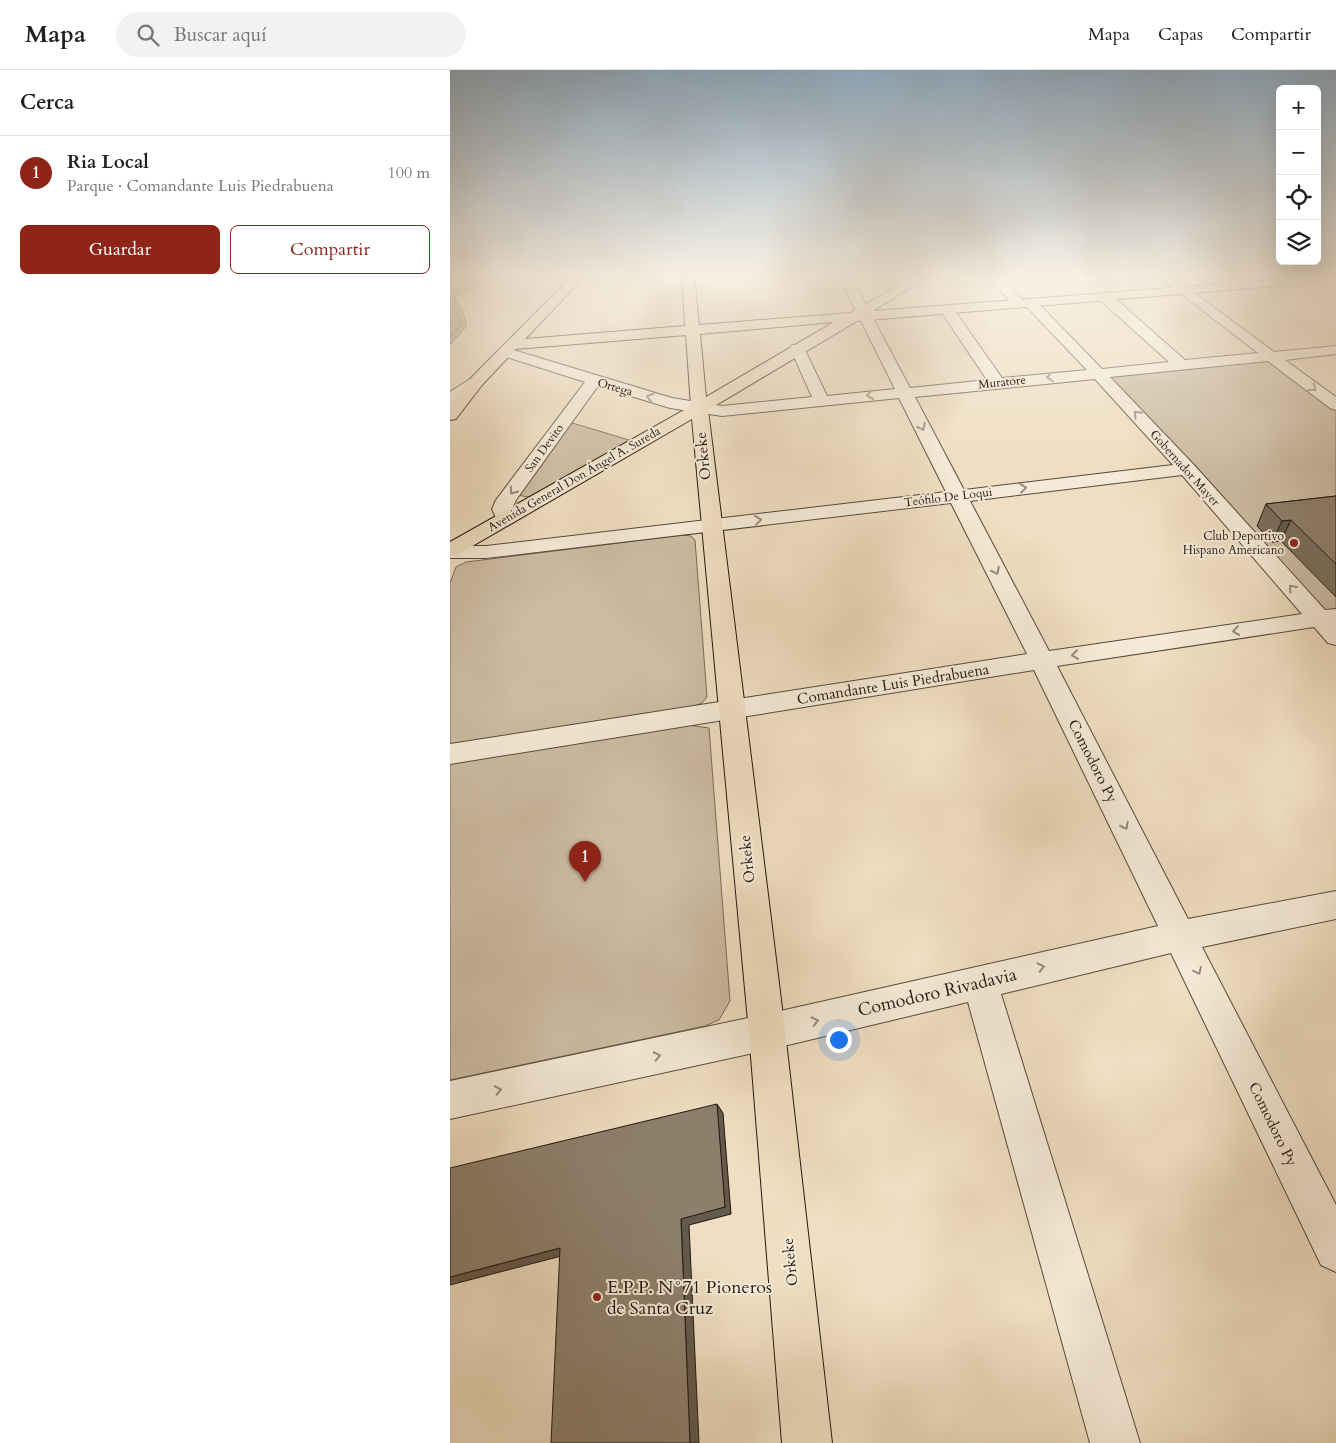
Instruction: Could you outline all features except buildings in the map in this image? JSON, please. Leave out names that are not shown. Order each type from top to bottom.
[{"type":"main road","points":[[450,415],[476,382],[517,339]]},
{"type":"main road","points":[[508,348],[605,339]]},
{"type":"main road","name":"Orkeke","points":[[693,339],[710,526],[767,1032],[808,1443]]},
{"type":"main road","name":"Avenida General Don Ángel A. Sureda","points":[[450,551],[698,409],[814,339]]},
{"type":"street","name":"Comodoro Py","points":[[873,339],[904,392],[1042,660],[1336,1250]]},
{"type":"street","points":[[967,339],[997,383]]},
{"type":"street","name":"Gobernador Mayer","points":[[1062,339],[1098,373],[1328,618],[1336,637]]},
{"type":"street","points":[[1152,339],[1181,365]]},
{"type":"street","points":[[1249,339],[1336,405]]},
{"type":"street","name":"Ortega","points":[[508,348],[593,381],[698,409]]},
{"type":"street","points":[[797,348],[821,400]]},
{"type":"street","name":"Muratore","points":[[698,409],[722,411],[1336,350]]},
{"type":"street","name":"San Devito","points":[[505,518],[502,509],[506,500],[593,381]]},
{"type":"street","points":[[450,399],[476,382]]},
{"type":"street","name":"Teófilo De Loqui","points":[[450,551],[486,552],[1187,469]]},
{"type":"street","name":"Comandante Luis Piedrabuena","points":[[450,754],[1042,660],[1328,618]]},
{"type":"street","name":"Comodoro Rivadavia","points":[[450,1100],[767,1032],[1180,936],[1336,905]]},
{"type":"street","points":[[980,981],[1115,1443]]},
{"type":"shaded area","name":"Club Deportivo Hispano Americano","points":[[1273,357],[1336,405],[1336,616],[1319,619],[1098,373]]},
{"type":"shaded area","points":[[569,422],[629,440],[535,495],[527,497],[518,495]]},
{"type":"shaded area","points":[[682,535],[691,536],[695,540],[707,697],[702,703],[685,709],[450,745],[450,583],[456,567],[466,562]]},
{"type":"shaded area","points":[[688,725],[709,728],[730,1001],[719,1020],[705,1026],[450,1080],[450,762]]},
{"type":"water","points":[[450,339],[455,339],[450,345]]},
{"type":"place","name":"Club Deportivo Hispano Americano","points":[[1294,543]]},
{"type":"place","name":"Ria Local","points":[[585,882]]},
{"type":"place","name":"E.P.P. N°71 Pioneros de Santa Cruz","points":[[597,1297]]}]
